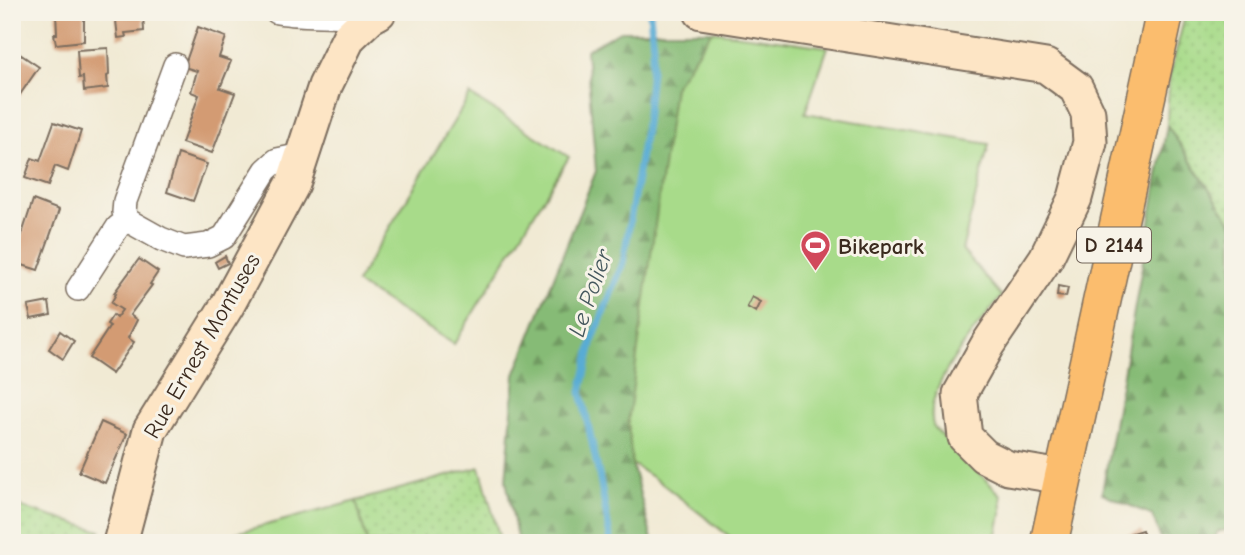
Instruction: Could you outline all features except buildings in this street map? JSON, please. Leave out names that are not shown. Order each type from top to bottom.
[{"type":"main road","name":"D 2144","points":[[1049,543],[1165,12]]},
{"type":"street","points":[[277,12],[300,16],[374,15]]},
{"type":"street","points":[[701,12],[1046,66],[1076,88],[1088,113],[1090,142],[1075,198],[1046,258],[988,344],[960,394],[965,437],[984,456],[1008,468],[1062,477]]},
{"type":"street","name":"Rue Ernest Montuses","points":[[120,543],[150,430],[227,306],[293,184],[324,86],[349,37],[374,15]]},
{"type":"street","points":[[78,289],[118,227],[127,219],[124,212],[125,201],[175,65]]},
{"type":"street","name":"Rue Ernest Montuses","points":[[127,219],[161,239],[184,248],[208,245],[224,237],[266,170],[277,160],[302,155]]},
{"type":"green space","points":[[1186,12],[1233,12],[1233,225],[1167,125],[1169,79]]},
{"type":"green space","points":[[620,31],[712,31],[674,87],[632,464],[653,543],[518,543],[506,480],[515,375],[596,171],[586,50]]},
{"type":"green space","name":"Bikepark","points":[[712,31],[828,47],[805,113],[989,144],[962,250],[1002,296],[966,340],[943,377],[935,395],[932,413],[934,428],[1001,495],[1002,510],[995,543],[738,543],[632,464],[628,422],[674,87]]},
{"type":"green space","points":[[470,95],[569,157],[454,344],[356,283]]},
{"type":"green space","points":[[1167,125],[1233,225],[1233,528],[1217,532],[1214,543],[1162,543],[1153,516],[1102,493]]},
{"type":"green space","points":[[480,467],[501,543],[367,543],[356,501]]},
{"type":"green space","points":[[12,501],[23,508],[101,531],[99,543],[12,543]]},
{"type":"green space","points":[[356,501],[367,543],[239,543],[236,533]]},
{"type":"waterway","name":"Le Polier","points":[[611,543],[581,392],[593,339],[623,263],[646,123],[653,47],[650,12]]},
{"type":"place","name":"Bikepark","points":[[815,273]]}]
